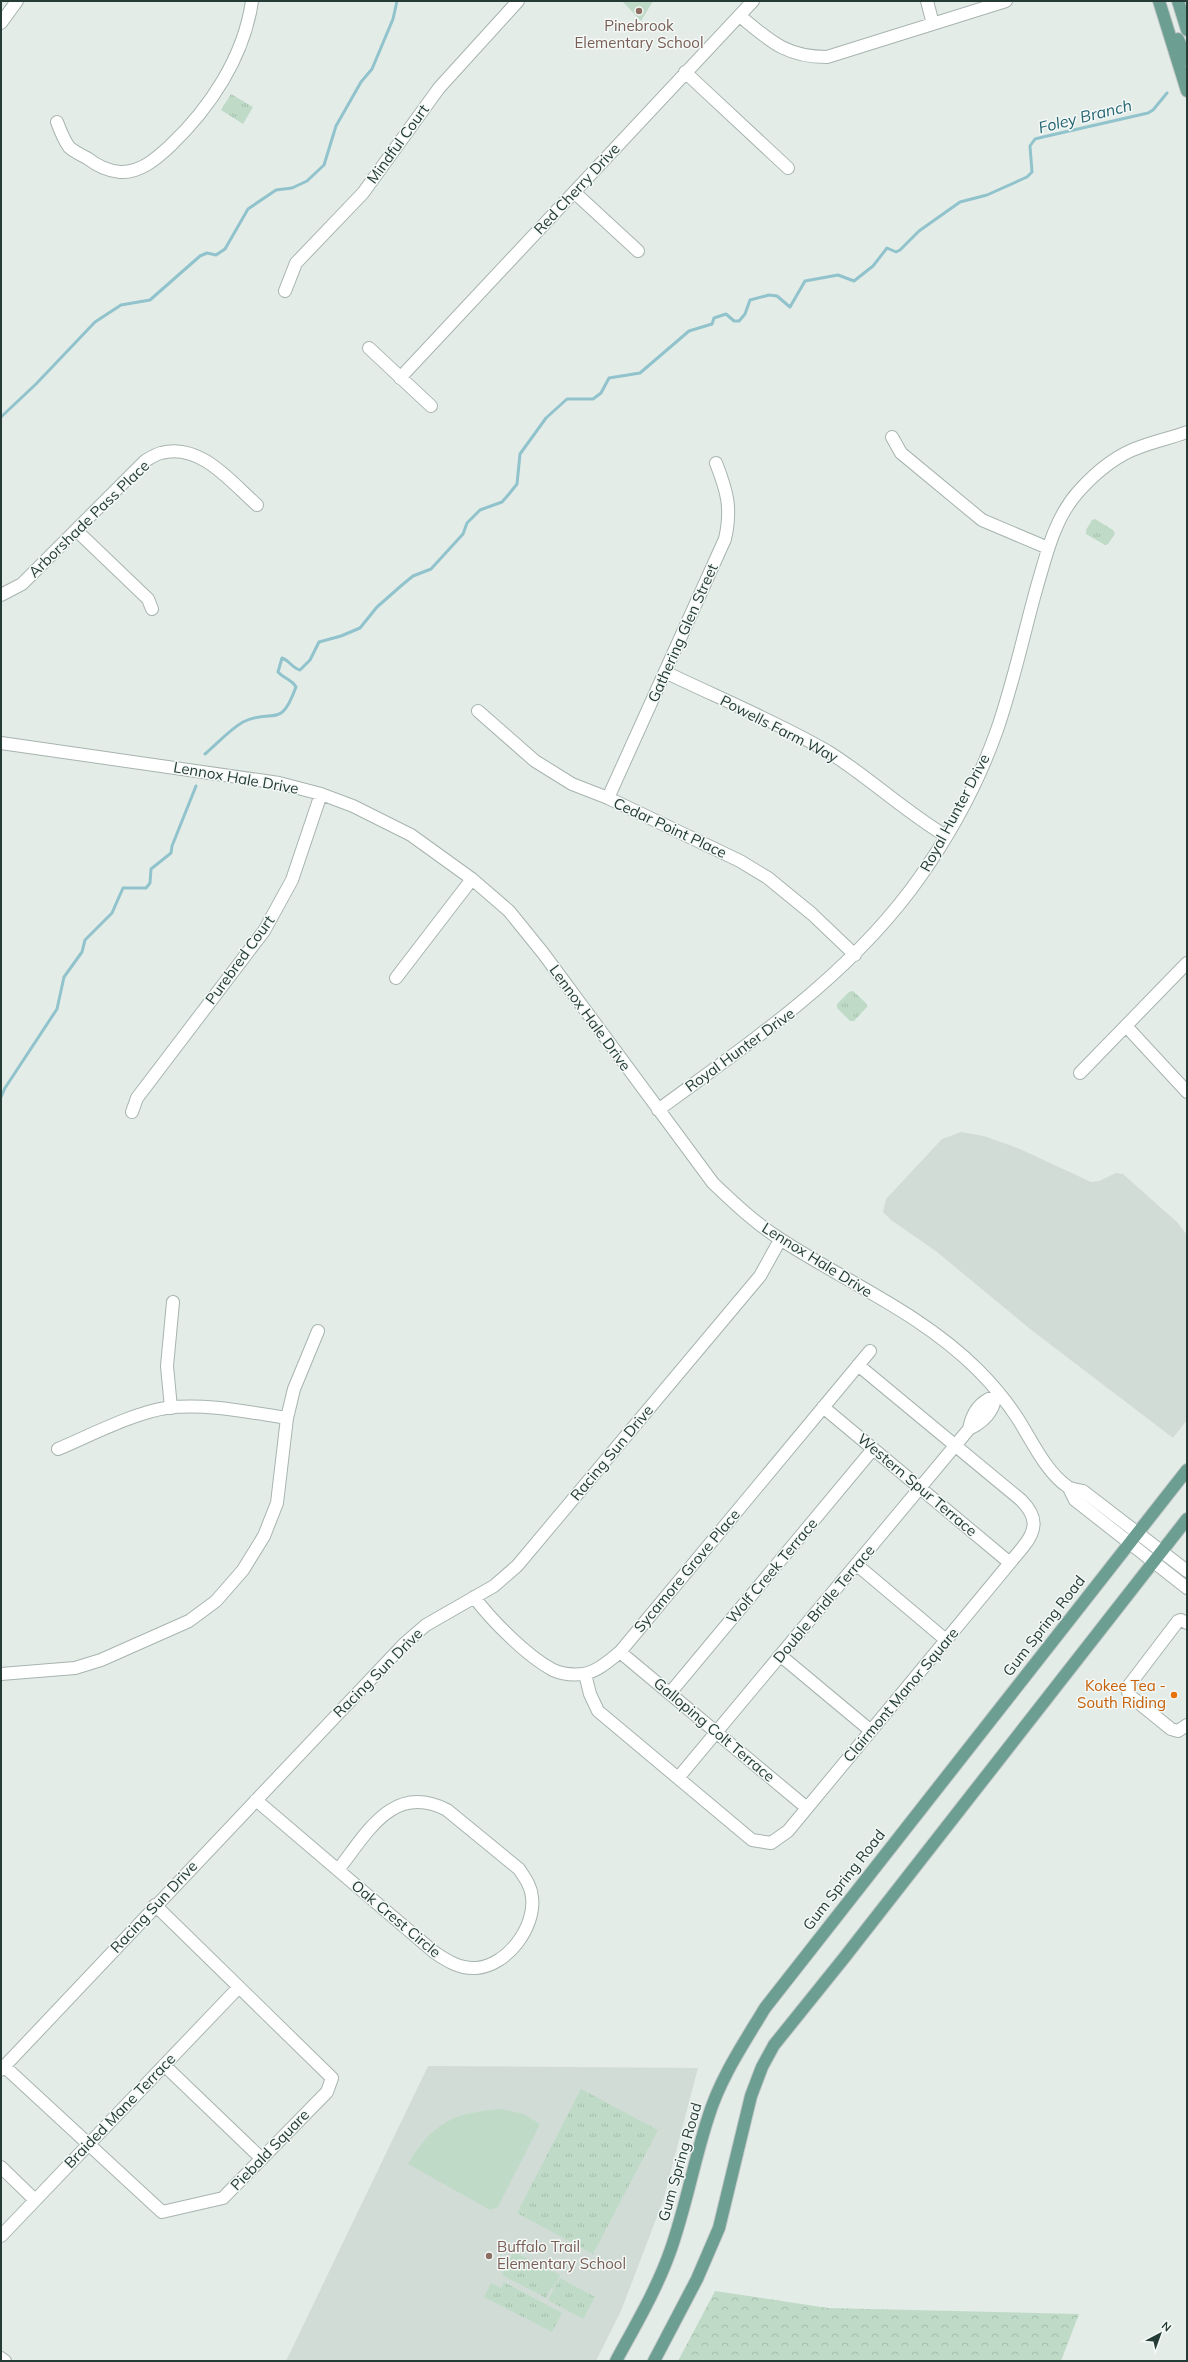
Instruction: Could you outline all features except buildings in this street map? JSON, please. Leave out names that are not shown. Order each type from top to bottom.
[{"type":"main road","points":[[1159,1],[1187,91]]},
{"type":"main road","points":[[1167,1],[1187,60]]},
{"type":"main road","points":[[1178,1],[1187,30]]},
{"type":"main road","name":"Gum Spring Road","points":[[616,2361],[657,2285],[671,2250],[708,2116],[723,2081],[736,2056],[765,2008],[1187,1470]]},
{"type":"main road","points":[[654,2361],[697,2279],[719,2228],[751,2096],[762,2067],[774,2045],[844,1958],[1187,1518]]},
{"type":"street","points":[[1,23],[17,1]]},
{"type":"street","points":[[57,122],[69,147],[106,169],[120,172],[134,170],[150,163],[191,126],[213,96],[230,67],[243,36],[252,1]]},
{"type":"street","name":"Mindful Court","points":[[285,291],[296,263],[363,193],[438,88],[518,1]]},
{"type":"street","name":"Red Cherry Drive","points":[[400,378],[754,1]]},
{"type":"street","points":[[927,1],[933,24]]},
{"type":"street","points":[[740,16],[770,42],[806,57],[827,57],[845,53],[1006,1]]},
{"type":"street","points":[[686,72],[788,168]]},
{"type":"street","points":[[574,192],[638,251]]},
{"type":"street","points":[[368,348],[431,406]]},
{"type":"street","name":"Royal Hunter Drive","points":[[658,1110],[786,1016],[855,955],[885,922],[920,878],[946,836],[980,772],[997,729],[1048,548],[1068,505],[1094,476],[1115,460],[1139,447],[1187,432]]},
{"type":"street","points":[[892,437],[901,453],[982,520],[1048,548]]},
{"type":"street","name":"Arborshade Pass Place","points":[[1,595],[22,584],[145,461],[161,452],[189,453],[203,458],[256,505]]},
{"type":"street","name":"Gathering Glen Street","points":[[608,798],[725,539],[730,509],[726,487],[716,463]]},
{"type":"street","points":[[76,530],[148,599],[152,609]]},
{"type":"street","name":"Powells Farm Way","points":[[665,672],[781,726],[827,752],[868,779],[908,812],[946,836]]},
{"type":"street","name":"Cedar Point Place","points":[[478,711],[536,761],[572,784],[608,798],[740,861],[768,878],[812,914],[855,955]]},
{"type":"street","points":[[1,737],[1,744]]},
{"type":"street","name":"Lennox Hale Drive","points":[[1,744],[260,779],[321,794],[353,806],[411,835],[472,879],[509,911],[543,953],[713,1183],[738,1207],[780,1240],[920,1322],[957,1350],[996,1395],[1048,1466],[1070,1488],[1075,1500],[1129,1544],[1154,1561],[1187,1588]]},
{"type":"street","name":"Purebred Court","points":[[132,1112],[137,1098],[264,931],[292,880],[321,794]]},
{"type":"street","points":[[396,978],[472,879]]},
{"type":"street","points":[[1080,1073],[1187,962]]},
{"type":"street","points":[[1126,1026],[1187,1092]]},
{"type":"street","name":"Racing Sun Drive","points":[[3,2069],[155,1905],[404,1644],[426,1625],[494,1586],[517,1566],[760,1276],[780,1240]]},
{"type":"street","points":[[171,1408],[167,1366],[173,1302]]},
{"type":"street","points":[[1,1674],[75,1668],[101,1660],[189,1621],[216,1601],[247,1563],[264,1536],[277,1503],[287,1418],[301,1370],[318,1331]]},
{"type":"street","name":"Sycamore Grove Place","points":[[474,1597],[488,1616],[542,1663],[554,1670],[570,1674],[585,1674],[604,1665],[620,1652],[870,1350]]},
{"type":"street","name":"Clairmont Manor Square","points":[[585,1674],[590,1694],[598,1711],[746,1835],[758,1843],[771,1843],[783,1836],[1033,1534],[1034,1520],[1032,1514],[1021,1500],[858,1365]]},
{"type":"street","name":"Double Bridle Terrace","points":[[678,1778],[717,1734],[857,1566],[968,1428],[971,1418],[983,1401],[996,1395]]},
{"type":"street","points":[[58,1449],[130,1420],[171,1408],[198,1406],[222,1408],[287,1418]]},
{"type":"street","name":"Western Spur Terrace","points":[[823,1407],[1010,1563]]},
{"type":"street","name":"Wolf Creek Terrace","points":[[670,1694],[873,1449]]},
{"type":"street","name":"Lennox Hale Drive","points":[[1070,1488],[1083,1491],[1162,1550],[1187,1571]]},
{"type":"street","points":[[857,1566],[946,1640]]},
{"type":"street","points":[[1187,1623],[1181,1620],[1178,1621],[1127,1688],[1129,1695],[1171,1729],[1178,1731],[1187,1725]]},
{"type":"street","name":"Galloping Colt Terrace","points":[[620,1652],[807,1808]]},
{"type":"street","points":[[781,1656],[871,1731]]},
{"type":"street","name":"Oak Crest Circle","points":[[256,1800],[434,1952],[448,1962],[461,1967],[477,1968],[493,1963],[504,1956],[521,1938],[528,1925],[533,1898],[528,1882],[519,1869],[448,1810],[438,1805],[421,1802],[404,1802],[388,1811],[338,1870]]},
{"type":"street","name":"Piebald Square","points":[[3,2069],[162,2212],[224,2198],[327,2092],[332,2078],[155,1905]]},
{"type":"street","name":"Braided Mane Terrace","points":[[1,2236],[239,1987]]},
{"type":"street","points":[[164,2065],[262,2159]]},
{"type":"street","points":[[1,2168],[35,2200]]},
{"type":"street","points":[[1,2358],[4,2361]]},
{"type":"shaded area","points":[[961,1132],[984,1136],[1020,1149],[1091,1182],[1099,1181],[1116,1173],[1123,1174],[1178,1223],[1187,1235],[1187,1420],[1173,1438],[1030,1329],[937,1252],[891,1220],[883,1212],[886,1199],[942,1139]]},
{"type":"shaded area","name":"Buffalo Trail Elementary School","points":[[428,2066],[698,2068],[663,2201],[621,2311],[596,2361],[286,2361]]},
{"type":"green space","name":"Pinebrook Elementary School","points":[[622,1],[653,1],[641,21]]},
{"type":"green space","points":[[231,94],[253,107],[243,124],[221,110]]},
{"type":"green space","points":[[1095,519],[1113,530],[1115,534],[1108,544],[1105,545],[1086,534],[1086,530],[1092,520]]},
{"type":"green space","points":[[853,991],[866,1003],[867,1007],[854,1021],[850,1021],[837,1008],[837,1004],[849,992]]},
{"type":"green space","points":[[581,2089],[658,2130],[593,2254],[517,2213]]},
{"type":"green space","points":[[501,2109],[524,2114],[540,2124],[498,2207],[490,2210],[408,2164],[426,2138],[446,2122],[470,2113]]},
{"type":"green space","points":[[514,2252],[560,2275],[553,2289],[506,2265]]},
{"type":"green space","points":[[506,2265],[551,2288],[546,2298],[502,2275]]},
{"type":"green space","points":[[560,2278],[595,2297],[583,2319],[548,2300]]},
{"type":"green space","points":[[504,2282],[562,2313],[552,2332],[484,2297],[491,2283],[501,2288]]},
{"type":"green space","points":[[715,2291],[828,2308],[1079,2314],[1061,2361],[678,2361]]},
{"type":"waterway","points":[[1,417],[36,384],[95,322],[121,305],[150,300],[200,256],[207,253],[216,255],[225,249],[248,209],[276,190],[292,188],[307,181],[324,165],[336,126],[361,82],[372,69],[393,19],[397,1]]},
{"type":"waterway","name":"Foley Branch","points":[[205,754],[228,733],[243,722],[262,716],[275,715],[285,709],[296,687],[292,682],[278,672],[282,658],[300,670],[310,660],[319,642],[341,636],[360,628],[377,607],[402,585],[413,576],[431,569],[463,534],[467,523],[480,510],[502,502],[517,484],[520,454],[546,418],[567,399],[593,399],[601,393],[609,378],[640,373],[689,331],[712,324],[714,318],[726,314],[734,321],[739,321],[745,314],[750,300],[769,295],[777,296],[790,307],[805,281],[838,275],[854,281],[873,266],[887,248],[896,252],[900,250],[919,231],[960,202],[987,195],[1027,177],[1032,172],[1030,146],[1035,139],[1148,113],[1153,110],[1167,93]]},
{"type":"waterway","name":"Foley Branch","points":[[1,1097],[5,1088],[57,1009],[64,977],[82,952],[85,940],[112,913],[123,888],[146,888],[150,883],[151,869],[171,853],[172,846],[196,786]]},
{"type":"place","name":"Pinebrook Elementary School","points":[[639,11]]},
{"type":"place","name":"Kokee Tea - South Riding","points":[[1174,1695]]},
{"type":"place","name":"Buffalo Trail Elementary School","points":[[489,2256]]}]
